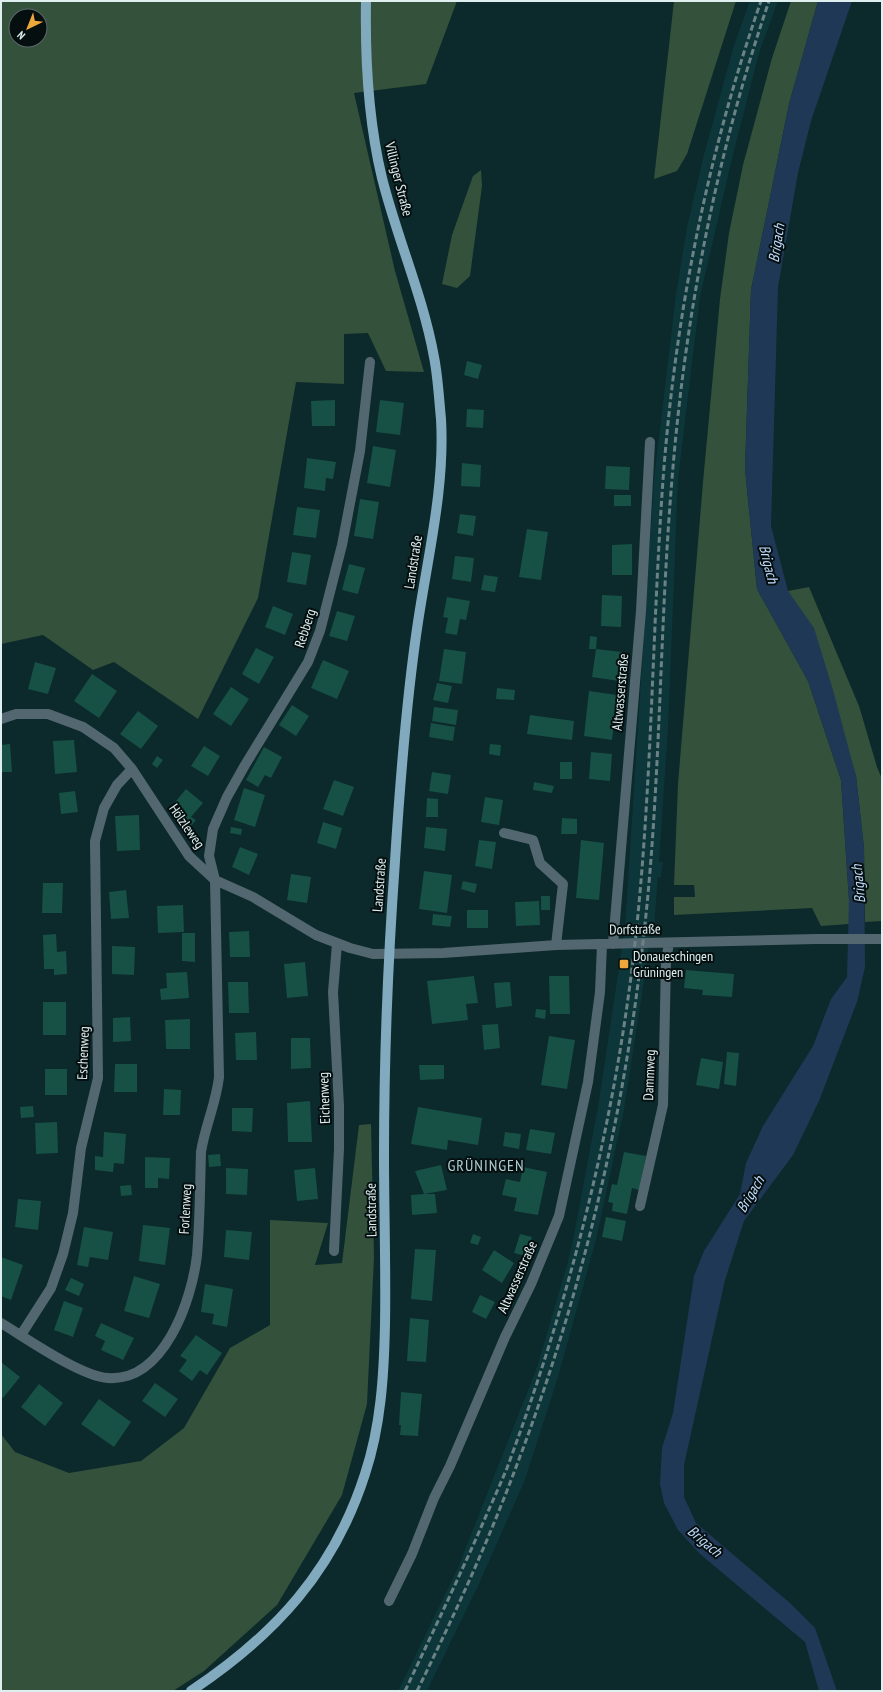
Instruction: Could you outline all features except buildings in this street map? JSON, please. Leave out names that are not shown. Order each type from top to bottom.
[{"type":"main road","name":"Villinger Straße","points":[[366,1],[367,83],[372,130],[390,208],[420,300],[434,358]]},
{"type":"main road","name":"Landstraße","points":[[191,1691],[250,1648],[281,1617],[313,1580],[347,1522],[358,1497],[368,1468],[379,1417],[384,1357],[384,1092],[389,953],[402,761],[417,629],[441,467],[441,420],[434,358]]},
{"type":"street","name":"Rebberg","points":[[215,880],[209,856],[213,829],[227,797],[245,765],[308,662],[320,631],[342,545],[360,451],[370,362]]},
{"type":"street","name":"Altwasserstraße","points":[[613,944],[641,611],[650,442]]},
{"type":"street","name":"Hölzleweg","points":[[1,719],[16,714],[48,714],[83,727],[114,748],[132,769],[189,856],[215,880],[253,897],[316,935],[337,944],[373,954],[389,953]]},
{"type":"street","name":"Eschenweg","points":[[21,1335],[51,1288],[63,1254],[73,1213],[81,1148],[98,1078],[95,841],[104,808],[117,785],[132,769]]},
{"type":"street","points":[[504,833],[533,840],[540,863],[563,884],[556,945]]},
{"type":"street","name":"Forlenweg","points":[[1,1323],[81,1371],[107,1378],[125,1377],[144,1369],[162,1351],[189,1295],[197,1254],[202,1145],[217,1095],[219,1077],[215,880]]},
{"type":"street","name":"Dorfstraße","points":[[389,953],[443,953],[556,945],[816,939],[882,939]]},
{"type":"street","name":"Dammweg","points":[[640,1206],[663,1105],[666,961],[669,943]]},
{"type":"street","name":"Eichenweg","points":[[334,1251],[339,1113],[333,992],[337,944]]},
{"type":"street","name":"Altwasserstraße","points":[[388,1601],[412,1554],[434,1498],[450,1466],[502,1344],[531,1284],[559,1216],[588,1082],[600,992],[602,944]]},
{"type":"shaded area","points":[[750,1],[778,1],[759,53],[731,163],[700,297],[678,480],[668,729],[659,862],[663,862],[661,877],[658,877],[654,928],[650,929],[648,955],[624,1110],[596,1240],[558,1377],[525,1480],[479,1584],[427,1691],[398,1691],[457,1570],[536,1370],[573,1240],[598,1107],[625,927],[654,479],[676,294],[687,227],[703,158],[734,45]]},
{"type":"green space","points":[[1,1],[457,1],[426,84],[354,93],[395,271],[424,372],[386,371],[368,333],[344,334],[344,384],[296,382],[258,598],[198,719],[114,662],[93,670],[43,635],[1,644]]},
{"type":"green space","points":[[674,1],[736,1],[687,154],[677,171],[654,179]]},
{"type":"green space","points":[[791,1],[818,1],[789,104],[751,290],[745,469],[757,589],[808,681],[841,780],[849,900],[849,924],[821,926],[812,908],[674,915],[674,897],[695,897],[694,885],[674,885],[678,784],[720,299],[729,233],[743,165],[772,58]]},
{"type":"green space","points":[[481,170],[482,186],[470,276],[457,288],[442,284],[452,235],[473,176]]},
{"type":"green space","points":[[809,587],[859,706],[882,779],[882,921],[865,922],[864,848],[856,776],[788,591]]},
{"type":"green space","points":[[371,1124],[374,1257],[367,1404],[342,1495],[277,1605],[204,1671],[173,1691],[1,1691],[1,1434],[15,1452],[69,1473],[141,1461],[184,1428],[230,1348],[270,1325],[270,1220],[328,1223],[315,1265],[342,1263],[359,1125]]},
{"type":"water","name":"Brigach","points":[[818,1],[852,1],[811,121],[798,173],[778,287],[771,526],[788,591],[814,628],[833,690],[856,776],[864,848],[865,967],[857,1002],[819,1101],[793,1155],[744,1221],[725,1280],[684,1465],[684,1497],[696,1523],[790,1603],[815,1628],[837,1691],[819,1691],[805,1642],[700,1554],[678,1530],[664,1503],[660,1484],[662,1448],[673,1413],[694,1276],[704,1251],[740,1194],[746,1163],[763,1126],[813,1046],[831,999],[847,977],[849,900],[841,780],[808,681],[757,589],[745,469],[751,290],[789,104]]},
{"type":"railway","points":[[405,1691],[461,1572],[507,1468],[551,1340],[587,1210],[602,1144],[626,1010],[641,885],[659,538],[668,419],[676,358],[685,298],[709,178],[742,59],[761,1]]},
{"type":"railway","points":[[417,1691],[480,1557],[537,1410],[578,1279],[610,1146],[624,1078],[643,942],[649,884],[657,768],[668,537],[672,479],[685,357],[694,297],[718,177],[750,59],[769,1]]},
{"type":"place","name":"Donaueschingen Grüningen","points":[[624,964]]},
{"type":"district","name":"GRÜNINGEN","points":[[486,1165]]}]
